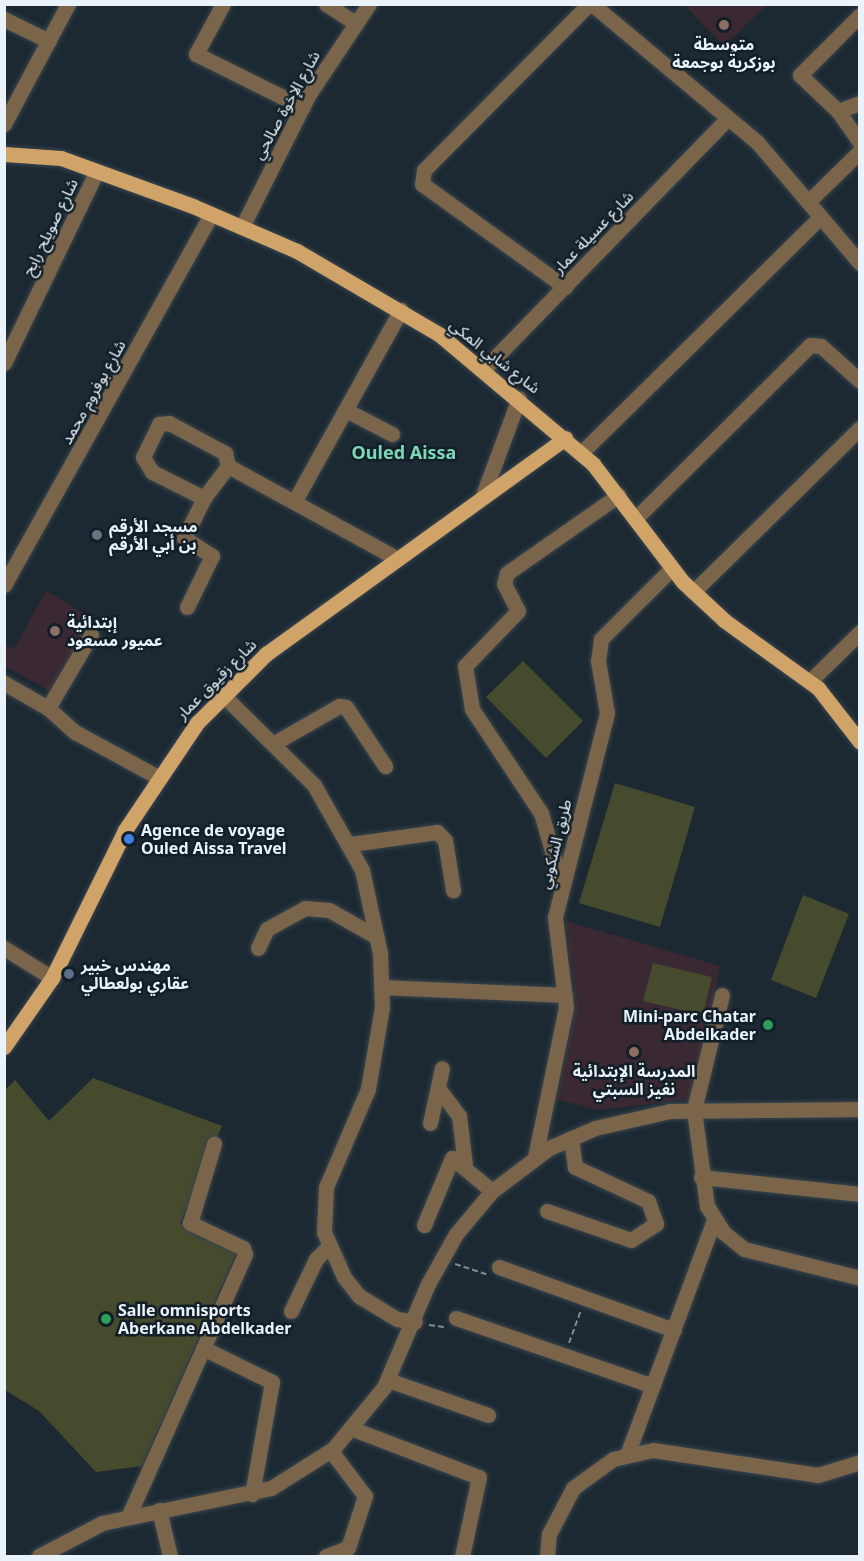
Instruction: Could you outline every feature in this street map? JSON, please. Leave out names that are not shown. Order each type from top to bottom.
[{"type":"main road","name":"شارع شابي المكي","points":[[4,154],[46,155],[97,171],[211,214],[297,251],[402,310],[484,369],[581,453],[619,495],[672,568],[693,592],[810,681],[860,742]]},
{"type":"main road","name":"شارع زقيوق عمار","points":[[4,1047],[52,978],[158,777],[186,735],[266,654],[483,495],[565,438]]},
{"type":"street","points":[[4,124],[68,4]]},
{"type":"street","points":[[224,4],[196,54],[303,107]]},
{"type":"street","points":[[326,4],[355,23]]},
{"type":"street","name":"شارع الإخوة صالحي","points":[[242,227],[303,107],[369,4]]},
{"type":"street","points":[[565,287],[422,184],[424,170],[590,4],[763,148],[819,218],[860,263]]},
{"type":"street","points":[[860,15],[800,75],[838,111],[860,143]]},
{"type":"street","points":[[4,19],[49,40]]},
{"type":"street","points":[[838,111],[860,103]]},
{"type":"street","name":"شارع عسيلة عمار","points":[[484,369],[727,119]]},
{"type":"street","points":[[808,202],[860,151]]},
{"type":"street","name":"شارع صويلح رابح","points":[[4,363],[97,171]]},
{"type":"street","name":"شارع بوفروم محمد","points":[[4,585],[211,214]]},
{"type":"street","points":[[581,453],[819,218]]},
{"type":"street","points":[[294,502],[402,310]]},
{"type":"street","points":[[635,519],[810,345],[821,346],[860,381]]},
{"type":"street","points":[[483,495],[519,398]]},
{"type":"street","points":[[345,410],[392,434]]},
{"type":"street","points":[[204,498],[152,472],[143,457],[159,424],[170,423],[225,453],[228,466],[396,558]]},
{"type":"street","points":[[693,592],[860,428]]},
{"type":"street","points":[[188,607],[212,556],[184,538],[204,498],[228,466]]},
{"type":"street","points":[[562,888],[541,813],[472,709],[465,666],[518,611],[504,584],[507,573],[619,495]]},
{"type":"street","name":"طريق الشكوبي","points":[[535,1157],[565,1020],[565,995],[555,917],[607,713],[598,661],[601,639],[672,568]]},
{"type":"street","points":[[810,681],[860,632]]},
{"type":"street","points":[[48,708],[91,635]]},
{"type":"street","points":[[4,683],[48,708],[75,732],[158,777]]},
{"type":"street","points":[[223,695],[276,742],[314,784],[351,844],[377,937],[382,987],[368,1089],[326,1187],[323,1219],[329,1246],[359,1296],[397,1319],[414,1322]]},
{"type":"street","points":[[276,742],[339,706],[346,707],[385,766]]},
{"type":"street","points":[[351,844],[437,832],[445,840],[453,890]]},
{"type":"street","points":[[258,948],[267,929],[305,908],[329,910],[377,937]]},
{"type":"street","points":[[4,948],[52,978]]},
{"type":"street","points":[[382,987],[565,995]]},
{"type":"street","points":[[722,995],[694,1110],[701,1177],[714,1220],[732,1241],[756,1255],[860,1278]]},
{"type":"street","points":[[430,1123],[442,1068]]},
{"type":"street","points":[[438,1088],[459,1116],[465,1165]]},
{"type":"street","points":[[39,1557],[82,1531],[128,1517],[252,1494],[283,1482],[331,1451],[353,1429],[388,1380],[441,1259],[492,1191],[535,1157],[571,1138],[613,1122],[694,1110],[856,1106]]},
{"type":"street","points":[[547,1211],[631,1240],[656,1224],[648,1201],[575,1167],[571,1138]]},
{"type":"street","points":[[128,1517],[245,1254],[243,1248],[189,1223],[214,1144]]},
{"type":"street","points":[[424,1225],[452,1158],[465,1165],[492,1191]]},
{"type":"street","points":[[701,1177],[860,1194]]},
{"type":"street","points":[[627,1455],[714,1220]]},
{"type":"street","points":[[291,1311],[316,1258],[329,1246]]},
{"type":"street","points":[[499,1267],[674,1330]]},
{"type":"street","points":[[456,1318],[652,1386]]},
{"type":"street","points":[[203,1348],[272,1382],[252,1494]]},
{"type":"street","points":[[388,1380],[488,1415]]},
{"type":"street","points":[[353,1429],[479,1477],[462,1557]]},
{"type":"street","points":[[547,1557],[555,1519],[573,1488],[598,1468],[627,1455],[653,1450],[818,1475],[860,1462]]},
{"type":"street","points":[[326,1557],[348,1548],[365,1496],[331,1451]]},
{"type":"street","points":[[159,1510],[170,1557]]},
{"type":"path","points":[[441,1259],[489,1276],[499,1267]]},
{"type":"path","points":[[565,1356],[585,1298]]},
{"type":"path","points":[[414,1322],[441,1328],[456,1318]]},
{"type":"shaded area","name":"متوسطة بوزكرية بوجمعة","points":[[684,5],[767,5],[724,46]]},
{"type":"shaded area","name":"إبتدائية عميور مسعود","points":[[46,591],[94,619],[51,692],[5,666],[4,644],[14,649]]},
{"type":"shaded area","name":"المدرسة الإبتدائية نغيز السبتي","points":[[566,921],[720,966],[693,1099],[596,1110],[557,1099],[576,1005]]},
{"type":"green space","points":[[523,661],[583,721],[546,758],[486,697]]},
{"type":"green space","points":[[615,783],[695,807],[660,927],[579,903]]},
{"type":"green space","points":[[803,895],[849,914],[816,998],[771,980]]},
{"type":"green space","points":[[653,963],[712,977],[703,1015],[643,1001]]},
{"type":"green space","name":"Salle omnisports Aberkane Abdelkader","points":[[93,1078],[222,1126],[180,1223],[238,1249],[142,1466],[96,1472],[39,1411],[5,1390],[4,1091],[15,1080],[49,1121]]},
{"type":"place","name":"متوسطة بوزكرية بوجمعة","points":[[724,25]]},
{"type":"place","name":"مسجد الأرقم بن أبي الأرقم","points":[[97,535]]},
{"type":"place","name":"إبتدائية عميور مسعود","points":[[55,631]]},
{"type":"place","name":"Agence de voyage Ouled Aissa Travel","points":[[129,839]]},
{"type":"place","name":"مهندس خبير عقاري بولعطالي","points":[[69,974]]},
{"type":"place","name":"Mini-parc Chatar Abdelkader","points":[[768,1025]]},
{"type":"place","name":"المدرسة الإبتدائية نغيز السبتي","points":[[634,1052]]},
{"type":"place","name":"Salle omnisports Aberkane Abdelkader","points":[[106,1319]]},
{"type":"district","name":"Ouled Aissa","points":[[404,452]]}]
